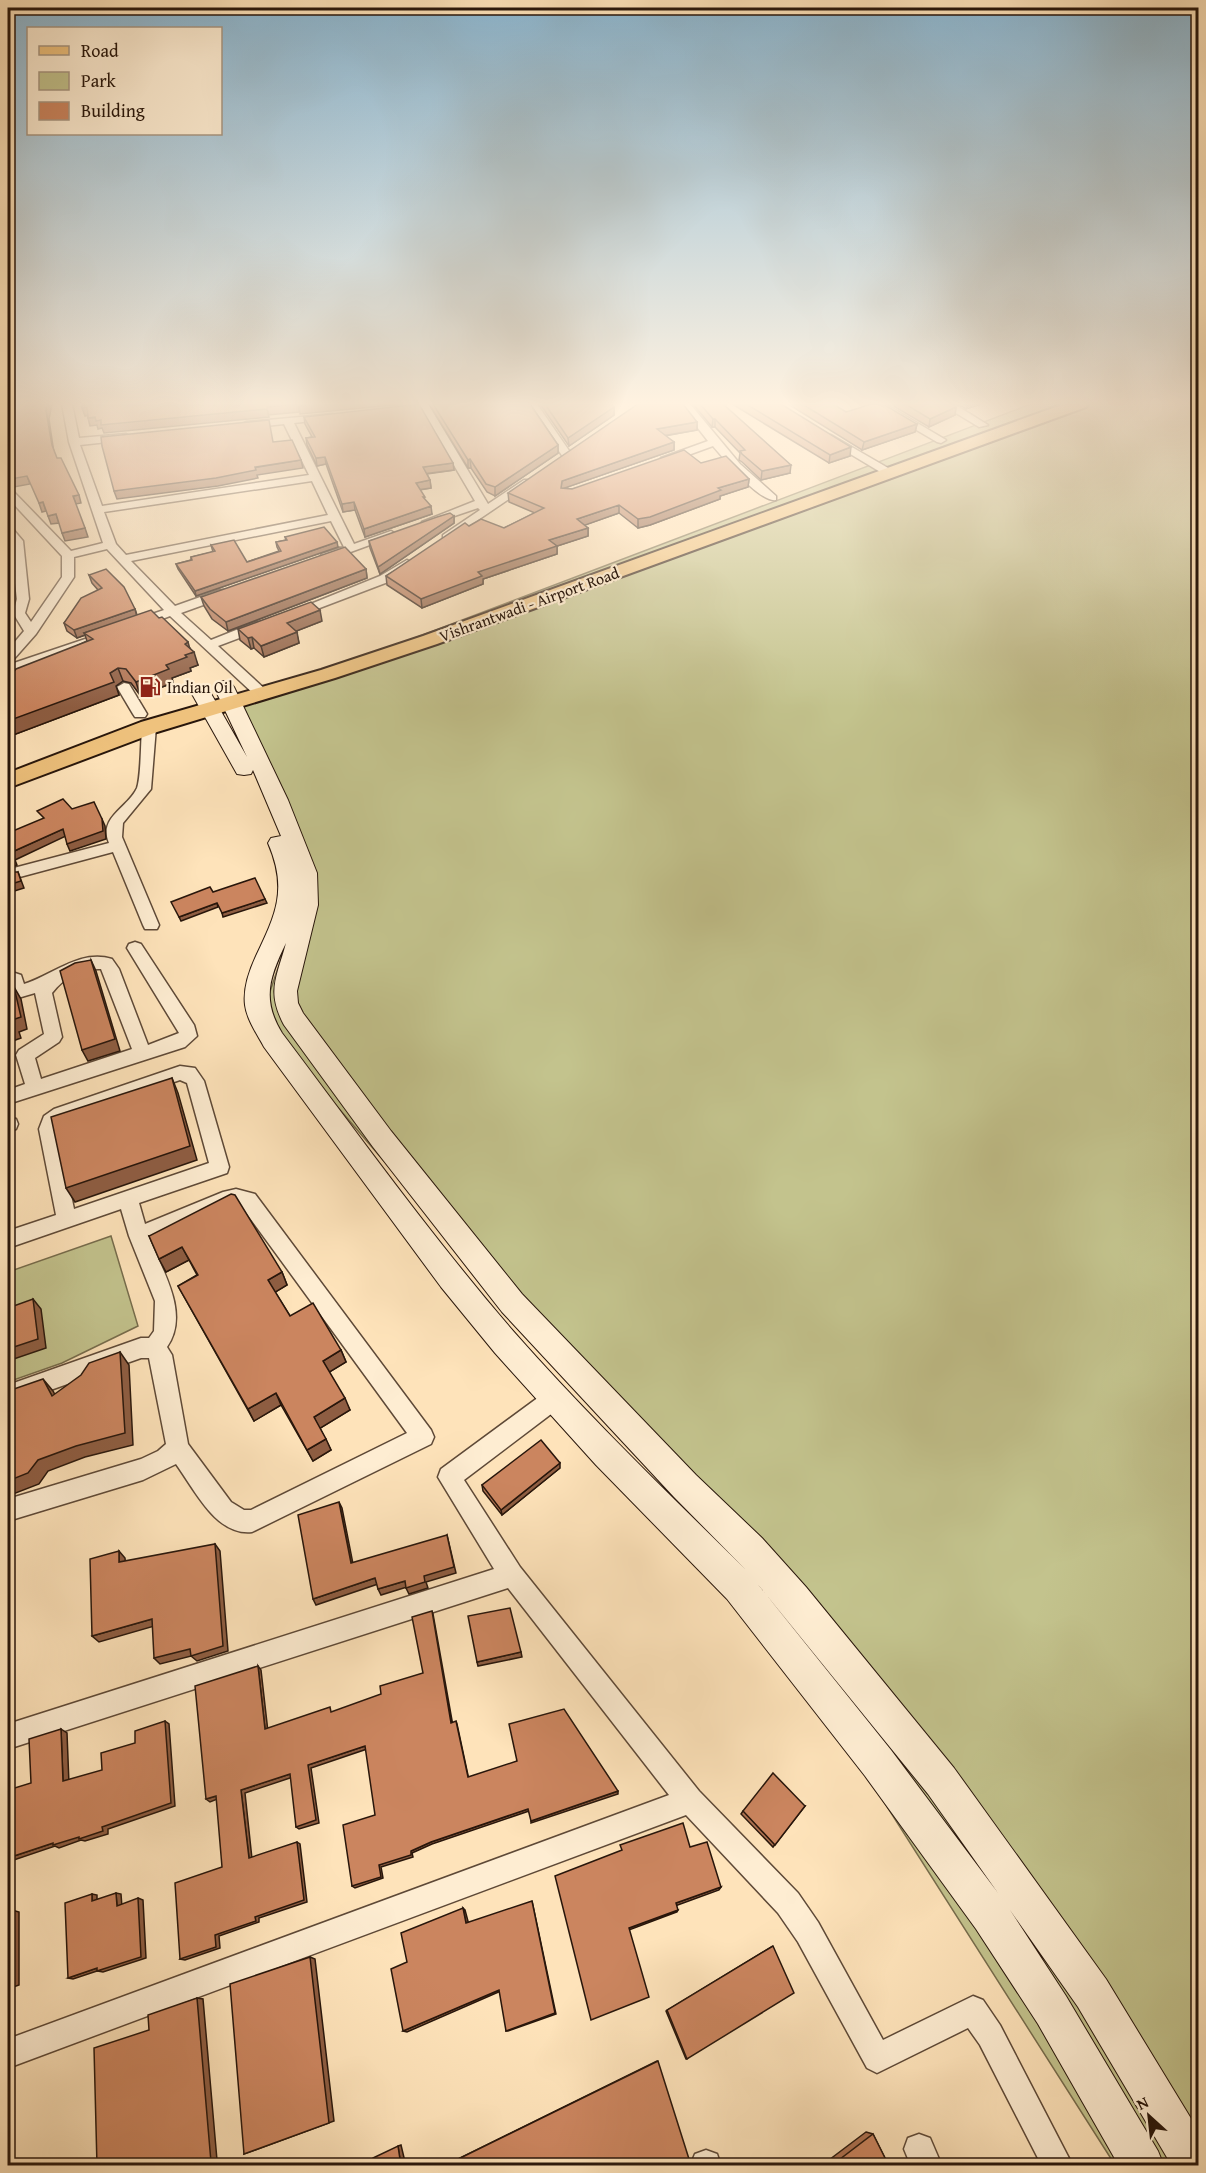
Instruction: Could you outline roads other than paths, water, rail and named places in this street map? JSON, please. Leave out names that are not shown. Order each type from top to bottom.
[{"type":"main road","name":"Vishrantwadi - Airport Road","points":[[8,761],[230,693],[752,505]]},
{"type":"main road","name":"Vishrantwadi - Airport Road","points":[[230,693],[430,640],[804,505]]},
{"type":"main road","name":"Vishrantwadi - Airport Road","points":[[8,781],[145,720]]},
{"type":"street","points":[[8,657],[31,631],[68,577],[68,555],[21,505]]},
{"type":"street","points":[[95,505],[110,545],[172,611],[209,645],[278,800],[306,873],[308,888],[307,905],[285,991],[286,1003],[293,1018],[382,1138],[512,1303],[765,1566],[941,1781],[1092,1993],[1196,2166]]},
{"type":"street","points":[[97,510],[127,505]]},
{"type":"street","points":[[329,505],[351,549]]},
{"type":"street","points":[[440,542],[486,505]]},
{"type":"street","points":[[318,561],[410,528],[483,507]]},
{"type":"street","points":[[123,559],[335,517]]},
{"type":"street","points":[[8,530],[17,541],[23,598],[19,613],[31,631]]},
{"type":"street","points":[[68,555],[110,545]]},
{"type":"street","points":[[209,645],[384,579],[421,554]]},
{"type":"street","points":[[8,669],[239,588]]},
{"type":"street","points":[[124,687],[145,720],[144,789],[116,822],[114,837],[151,925]]},
{"type":"street","points":[[230,693],[265,811],[283,852],[290,884],[286,914],[263,966],[259,981],[257,1002],[261,1018],[273,1040],[451,1278],[606,1454],[739,1587],[878,1763],[990,1915],[1052,2010],[1143,2166]]},
{"type":"street","points":[[16,873],[118,846]]},
{"type":"street","points":[[8,1097],[179,1042],[188,1036],[188,1030],[135,948]]},
{"type":"street","points":[[8,981],[15,979],[18,992],[49,981],[60,973],[97,962],[106,963],[111,969],[142,1053]]},
{"type":"street","points":[[8,1061],[25,1056],[53,1037],[43,992],[49,981]]},
{"type":"street","points":[[25,1056],[35,1088]]},
{"type":"street","points":[[8,1239],[67,1220],[220,1167],[195,1081],[189,1073],[180,1073],[60,1114],[51,1121],[48,1129],[67,1220]]},
{"type":"street","points":[[8,1395],[141,1348],[154,1348],[161,1355],[178,1448],[223,1510],[241,1522],[252,1521],[423,1437],[248,1200],[236,1197],[223,1200],[139,1236]]},
{"type":"street","points":[[128,1199],[139,1236],[165,1301],[164,1334],[154,1348]]},
{"type":"street","points":[[555,1398],[449,1477],[512,1575],[690,1800],[788,1903],[808,1932],[877,2058],[973,2010],[990,2035],[1058,2166]]},
{"type":"street","points":[[8,1510],[143,1469],[166,1459],[178,1448]]},
{"type":"street","points":[[8,1737],[512,1575]]},
{"type":"street","points":[[8,2054],[690,1800]]},
{"type":"place","name":"Indian Oil","points":[[150,687]]}]
